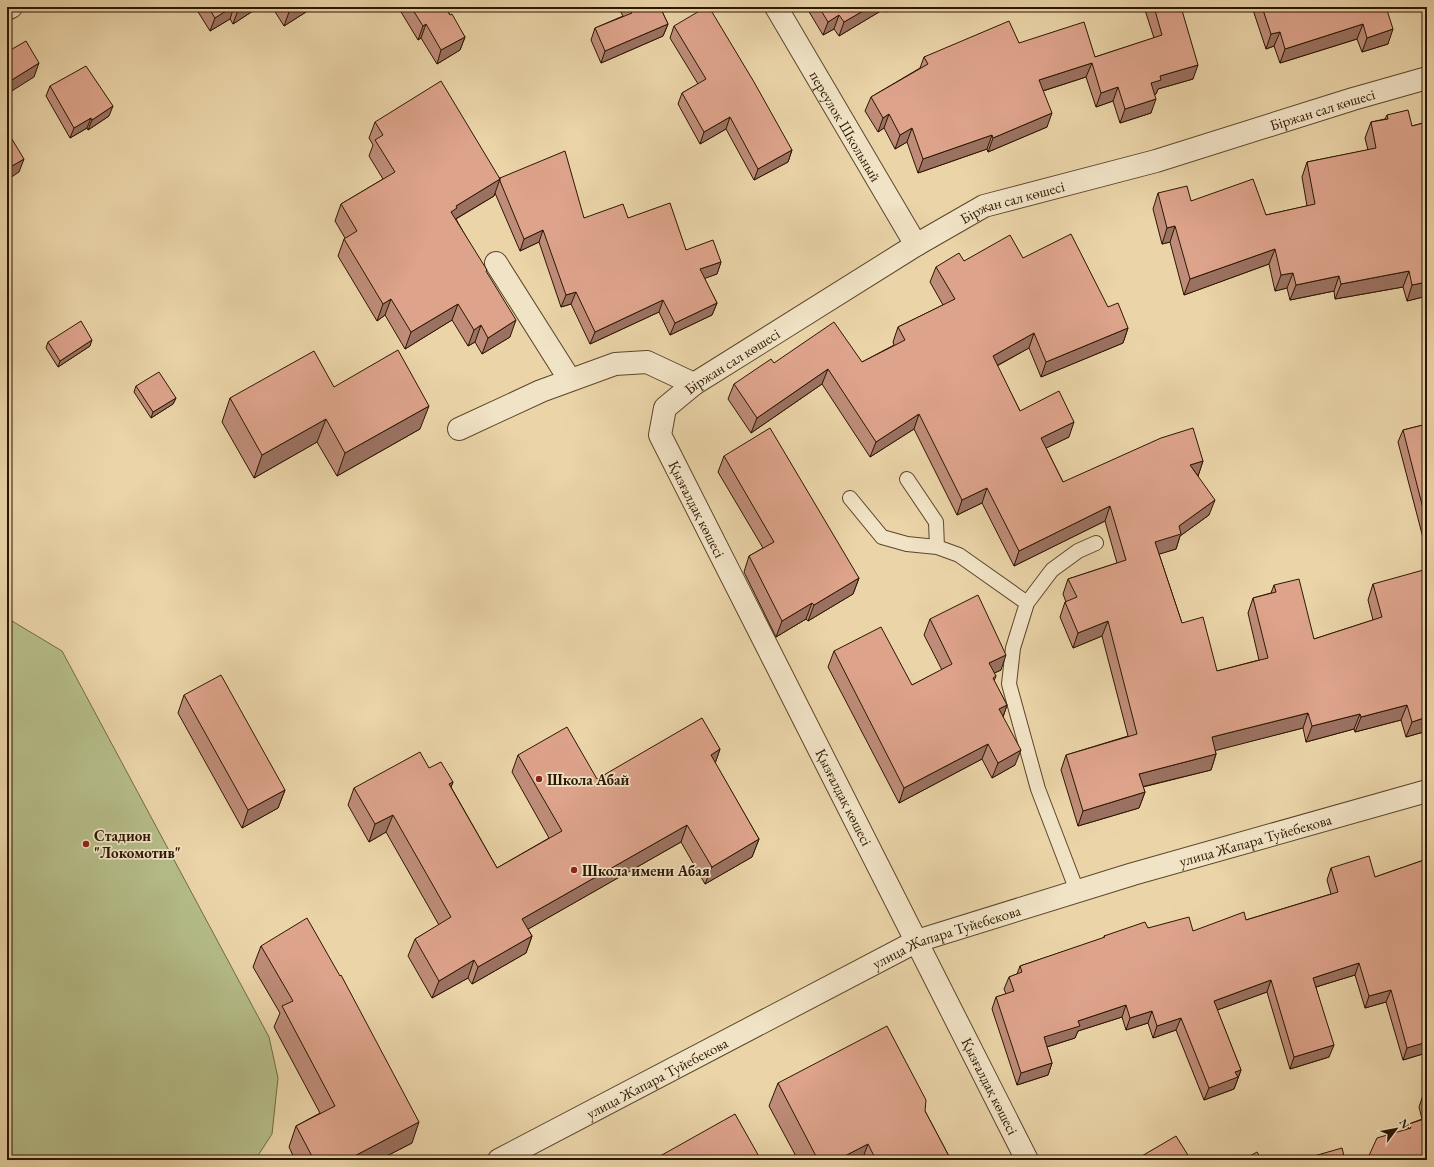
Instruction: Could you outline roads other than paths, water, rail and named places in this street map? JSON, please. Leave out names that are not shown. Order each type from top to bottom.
[{"type":"street","points":[[7,9],[11,7]]},
{"type":"street","name":"переулок Школьный","points":[[776,7],[916,245]]},
{"type":"street","name":"Біржан сал көшесі","points":[[660,435],[665,408],[694,384],[916,245],[984,206],[1156,161],[1353,99],[1427,78]]},
{"type":"street","points":[[496,263],[570,380]]},
{"type":"street","points":[[459,429],[541,391],[615,364],[647,362],[694,384]]},
{"type":"street","name":"Қызғалдақ көшесі","points":[[660,435],[1027,1160]]},
{"type":"street","name":"улица Жапара Туйебекова","points":[[498,1160],[917,941],[1133,874],[1427,792]]},
{"type":"lane","points":[[907,480],[936,522],[937,547]]},
{"type":"lane","points":[[850,498],[882,537],[906,544],[937,547],[959,555],[1027,603]]},
{"type":"lane","points":[[1077,891],[1038,789],[1009,684],[1012,648],[1027,603],[1052,570],[1078,551],[1096,543]]},
{"type":"place","name":"Школа Абай","points":[[539,779]]},
{"type":"place","name":"Стадион \"Локомотив\"","points":[[86,844]]},
{"type":"place","name":"Школа имени Абая","points":[[574,870]]}]
